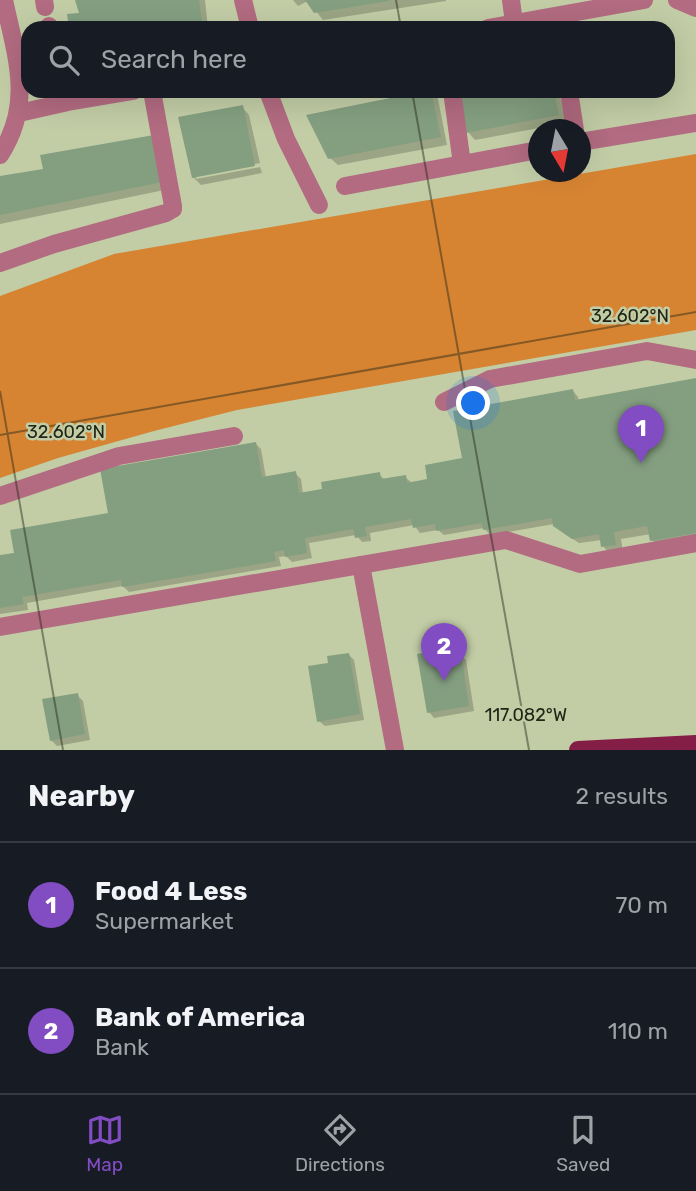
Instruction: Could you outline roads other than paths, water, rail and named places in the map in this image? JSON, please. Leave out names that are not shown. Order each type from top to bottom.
[{"type":"main road","points":[[578,750],[696,744]]},
{"type":"street","points":[[0,155],[19,113],[20,73],[5,0]]},
{"type":"street","points":[[243,0],[248,21]]},
{"type":"street","points":[[511,0],[514,21]]},
{"type":"street","points":[[562,21],[644,0]]},
{"type":"street","points":[[677,0],[696,8]]},
{"type":"street","points":[[19,113],[61,98]]},
{"type":"street","points":[[0,263],[173,209],[153,98]]},
{"type":"street","points":[[271,98],[286,139],[319,205]]},
{"type":"street","points":[[453,98],[463,164]]},
{"type":"street","points":[[570,98],[573,119]]},
{"type":"street","points":[[591,140],[696,123]]},
{"type":"street","points":[[345,186],[528,152]]},
{"type":"street","points":[[444,402],[490,379],[648,351],[696,359]]},
{"type":"street","points":[[0,496],[119,456],[234,436]]},
{"type":"street","points":[[0,627],[506,540],[580,564],[696,544]]},
{"type":"street","points":[[361,565],[395,750]]},
{"type":"place","name":"Food 4 Less","points":[[641,463]]},
{"type":"place","name":"Bank of America","points":[[444,681]]}]
